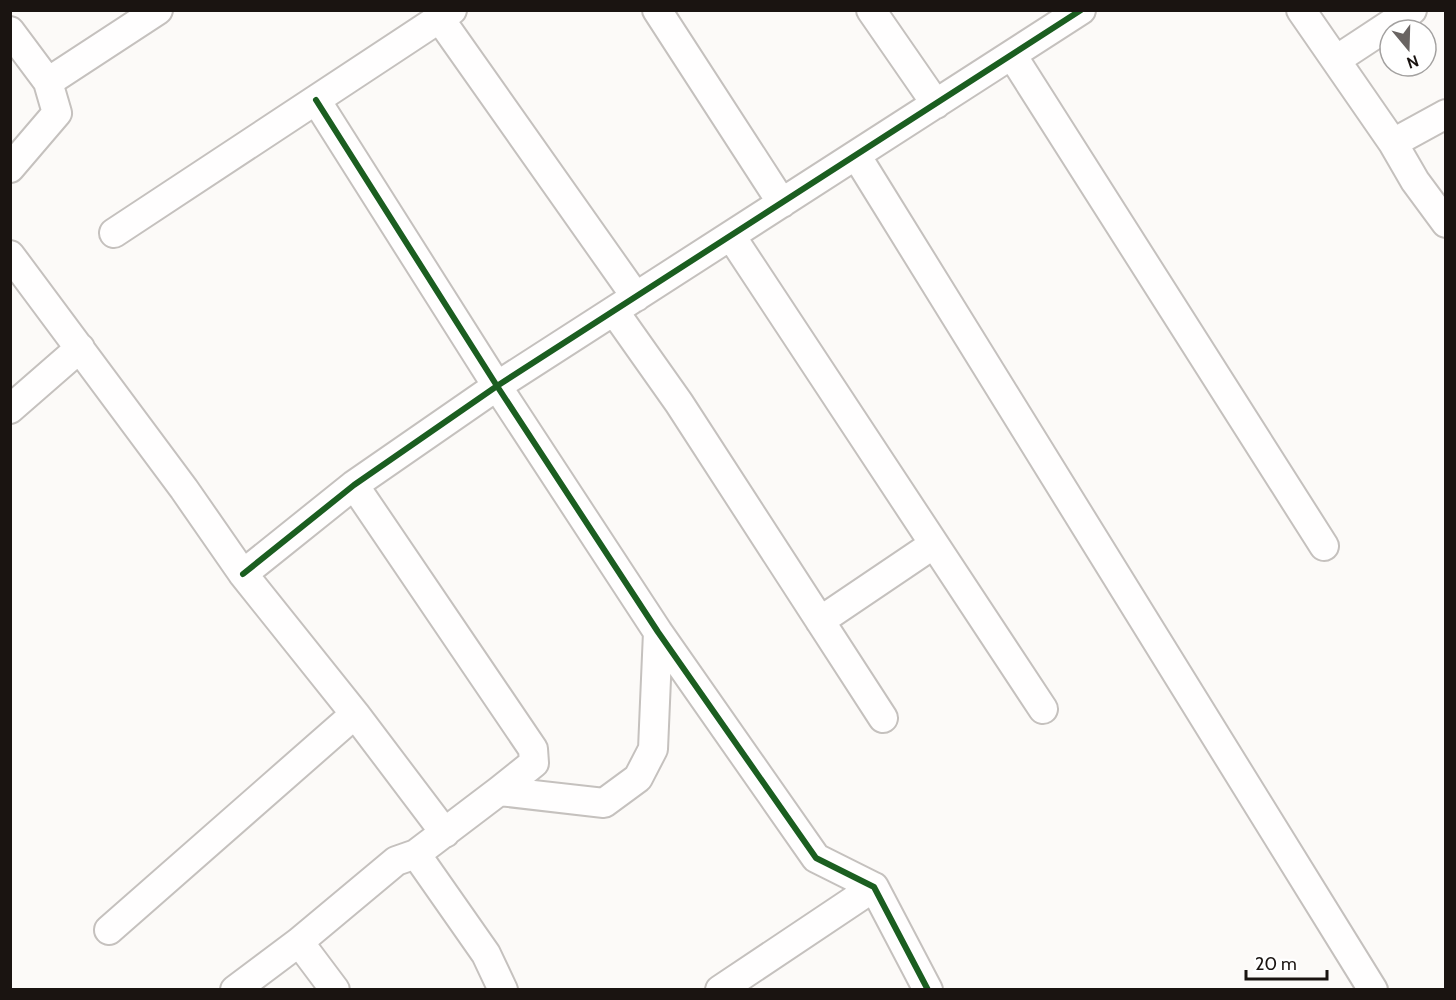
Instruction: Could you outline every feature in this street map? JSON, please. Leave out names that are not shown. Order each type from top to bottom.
[{"type":"street","points":[[48,82],[158,10]]},
{"type":"street","points":[[657,10],[782,203]]},
{"type":"street","points":[[872,10],[936,104]]},
{"type":"street","points":[[243,574],[354,485],[497,387],[1081,10]]},
{"type":"street","points":[[1301,10],[1446,224]]},
{"type":"street","points":[[1336,60],[1412,10]]},
{"type":"street","points":[[114,233],[446,15],[625,304],[680,403],[883,718]]},
{"type":"street","points":[[10,31],[48,82],[57,113],[10,168]]},
{"type":"street","points":[[1012,55],[1324,546]]},
{"type":"street","points":[[316,100],[497,387],[658,632],[816,858],[874,887],[928,990]]},
{"type":"street","points":[[1393,143],[1446,114]]},
{"type":"street","points":[[856,155],[1373,990]]},
{"type":"street","points":[[731,236],[1043,709]]},
{"type":"street","points":[[10,255],[184,489],[243,574],[355,714],[445,833]]},
{"type":"street","points":[[10,409],[80,348]]},
{"type":"street","points":[[235,990],[299,942],[396,861],[416,854],[534,763],[533,749],[354,485]]},
{"type":"street","points":[[820,621],[934,544]]},
{"type":"street","points":[[499,791],[604,803],[638,778],[653,749],[658,632]]},
{"type":"street","points":[[109,930],[355,714]]},
{"type":"street","points":[[416,854],[486,954],[503,990]]},
{"type":"street","points":[[720,990],[874,887]]},
{"type":"street","points":[[299,942],[335,990]]},
{"type":"cycle path","points":[[243,574],[354,485],[497,386],[1081,10]]},
{"type":"cycle path","points":[[316,100],[497,386],[658,632],[816,858],[874,887],[928,990]]}]
